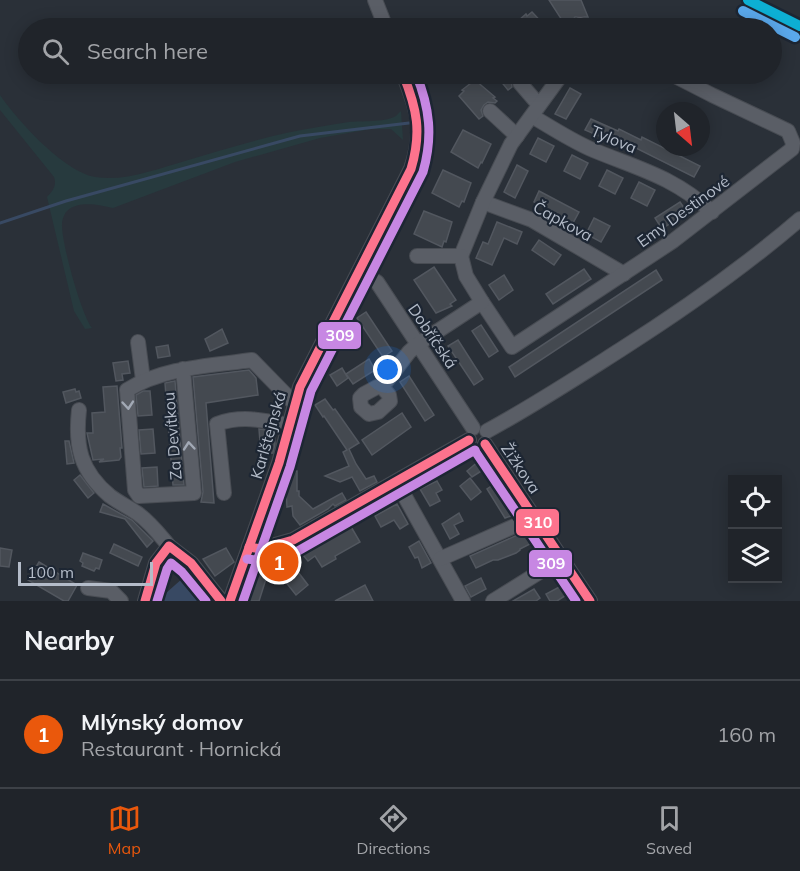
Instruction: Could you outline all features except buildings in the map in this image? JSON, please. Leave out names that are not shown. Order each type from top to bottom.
[{"type":"street","points":[[375,0],[382,18]]},
{"type":"street","name":"Karlštejnská","points":[[230,601],[279,463],[294,403],[323,339],[402,190],[416,154],[419,131],[418,112],[408,84]]},
{"type":"street","points":[[521,84],[535,111]]},
{"type":"street","points":[[417,256],[461,256],[483,202],[511,144],[555,84]]},
{"type":"street","name":"Emy Destinové","points":[[461,256],[466,276],[513,347],[673,241],[792,149],[793,142],[788,131],[690,84]]},
{"type":"street","points":[[490,111],[517,136]]},
{"type":"street","name":"Tylova","points":[[535,111],[592,149],[664,177],[683,188],[712,212]]},
{"type":"street","name":"Čapkova","points":[[483,202],[532,220],[624,274]]},
{"type":"street","points":[[249,547],[261,549],[300,537],[471,434],[479,426],[486,437],[690,305],[735,273],[800,219]]},
{"type":"street","name":"Dobříčská","points":[[359,272],[377,282],[418,344],[471,434]]},
{"type":"street","points":[[382,387],[418,344],[482,302]]},
{"type":"street","points":[[138,342],[143,380]]},
{"type":"street","name":"Za Devítkou","points":[[183,369],[194,493],[139,496],[135,490],[127,390],[143,380],[166,372],[183,369],[252,360],[294,403]]},
{"type":"street","points":[[79,410],[76,432],[86,472],[109,495],[138,513],[169,546],[191,563],[221,601]]},
{"type":"street","points":[[224,492],[217,424],[231,419],[255,418],[288,426]]},
{"type":"street","name":"Žižkova","points":[[486,437],[533,516],[590,601]]},
{"type":"street","points":[[404,495],[463,601]]},
{"type":"street","points":[[440,559],[533,516]]},
{"type":"street","points":[[145,601],[156,563],[169,546]]},
{"type":"street","points":[[493,601],[562,558]]},
{"type":"street","points":[[88,588],[111,591],[121,601]]},
{"type":"green space","points":[[0,95],[42,144],[69,165],[82,173],[95,177],[117,178],[140,174],[273,136],[349,122],[385,120],[395,117],[401,111],[403,140],[391,129],[371,129],[320,138],[235,162],[113,208],[89,204],[77,205],[67,211],[62,224],[68,261],[77,293],[92,328],[85,329],[74,311],[47,197],[54,188],[54,177],[0,110]]},
{"type":"water","points":[[183,578],[186,578],[215,601],[157,601]]},
{"type":"waterway","points":[[0,223],[66,201],[300,136],[409,123]]},
{"type":"transit line","points":[[748,0],[800,26]]},
{"type":"transit line","points":[[743,11],[757,18]]},
{"type":"transit line","points":[[782,30],[795,37]]},
{"type":"transit line","name":"310","points":[[230,601],[279,463],[300,387],[411,169],[417,132],[415,110],[407,84]]},
{"type":"transit line","name":"309","points":[[243,601],[290,467],[311,391],[423,172],[429,135],[427,111],[419,84]]},
{"type":"transit line","name":"310","points":[[249,547],[261,549],[293,540],[469,440]]},
{"type":"transit line","name":"310","points":[[485,444],[590,601]]},
{"type":"transit line","name":"309","points":[[247,559],[263,561],[298,551],[475,450]]},
{"type":"transit line","name":"309","points":[[475,451],[576,601]]},
{"type":"transit line","name":"310","points":[[145,601],[156,563],[169,546],[191,563],[221,601]]},
{"type":"transit line","name":"309","points":[[157,601],[171,563],[182,572],[206,601]]},
{"type":"place","name":"Mlýnský domov","points":[[279,562]]}]
